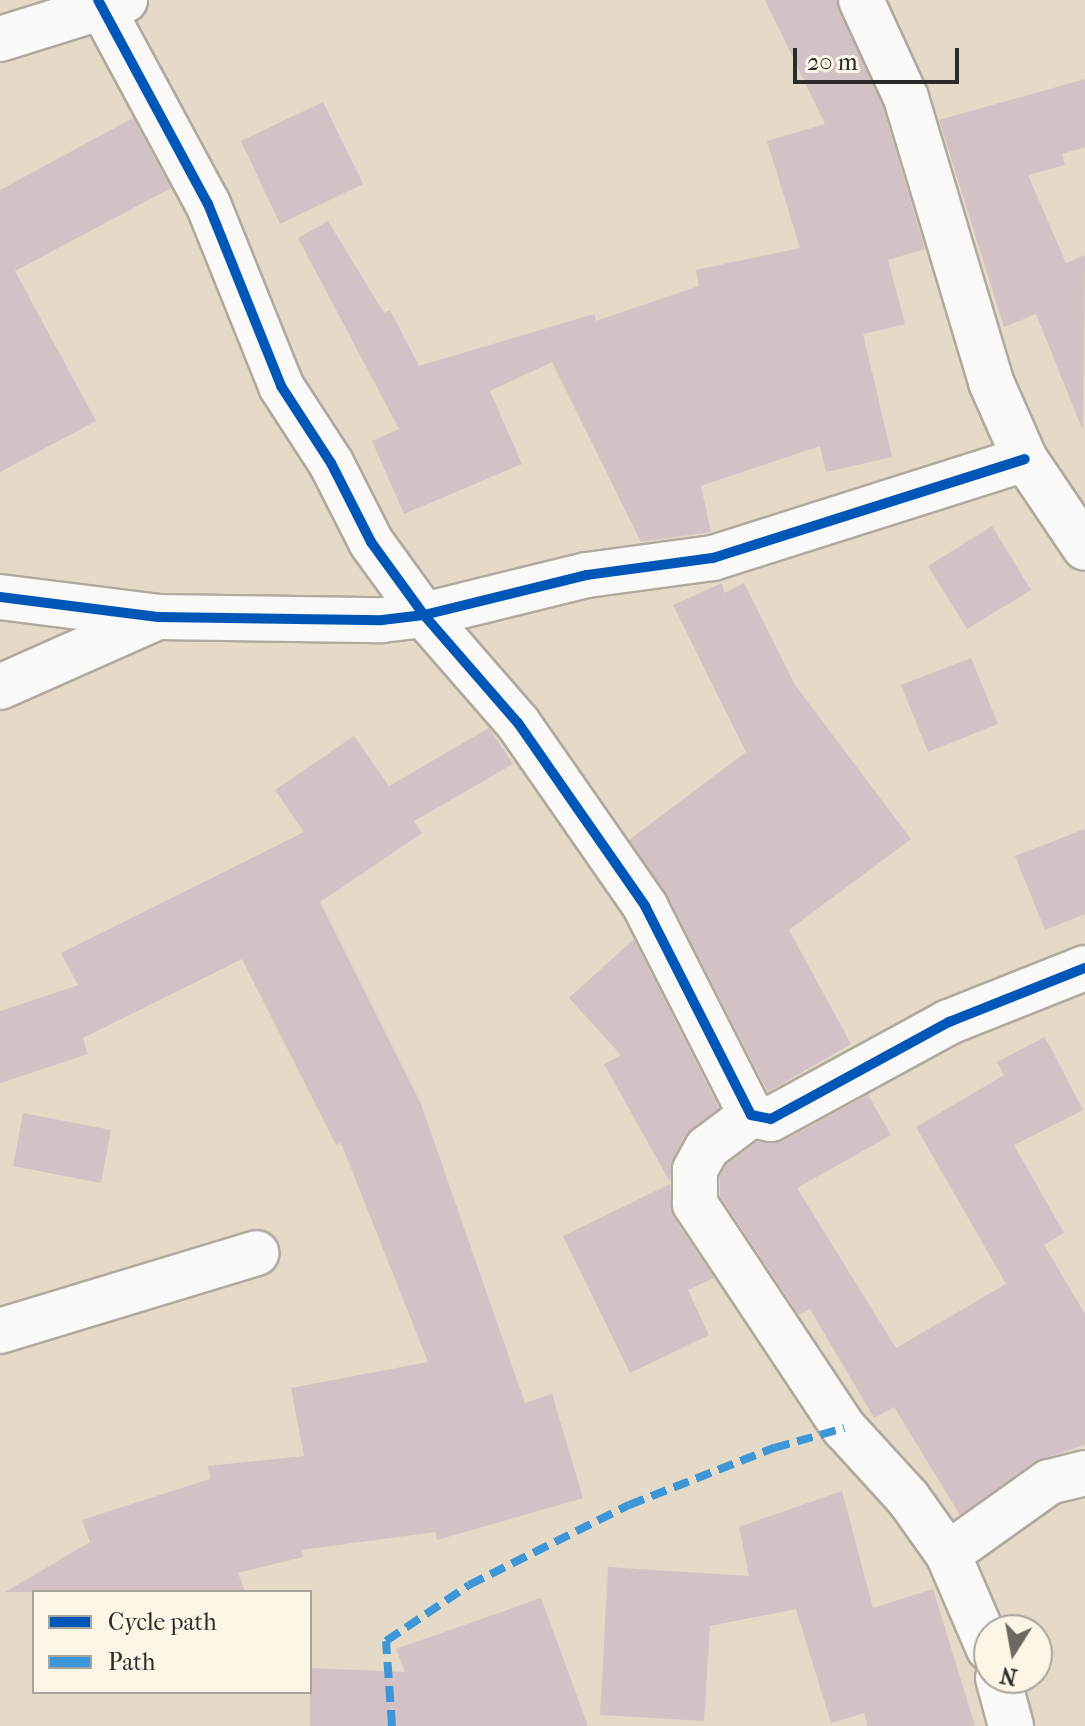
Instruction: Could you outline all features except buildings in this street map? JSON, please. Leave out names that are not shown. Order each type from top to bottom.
[{"type":"street","points":[[861,0],[906,98],[991,382],[1025,459],[1085,548]]},
{"type":"street","points":[[0,39],[109,3],[208,204],[281,386],[331,463],[371,542],[424,615],[518,723],[645,906],[751,1115]]},
{"type":"street","points":[[0,597],[158,617],[382,620],[424,615],[587,575],[713,558],[1025,459]]},
{"type":"street","points":[[0,687],[158,617]]},
{"type":"street","points":[[974,1614],[948,1554],[908,1498],[844,1428],[695,1204],[695,1170],[707,1148],[751,1115],[771,1119],[949,1022],[1085,968]]},
{"type":"street","points":[[0,1331],[256,1253]]},
{"type":"street","points":[[948,1554],[1049,1482],[1085,1473]]},
{"type":"street","points":[[1002,1694],[1011,1726]]},
{"type":"marked path","points":[[392,1726],[386,1641],[469,1585],[629,1505],[774,1448],[844,1428]]},
{"type":"cycle path","points":[[98,0],[208,204],[281,386],[331,463],[371,542],[424,615],[518,723],[645,906],[751,1115],[771,1119],[949,1022],[1085,968]]},
{"type":"cycle path","points":[[0,597],[158,617],[382,620],[424,615],[587,575],[713,558],[1025,459]]}]
